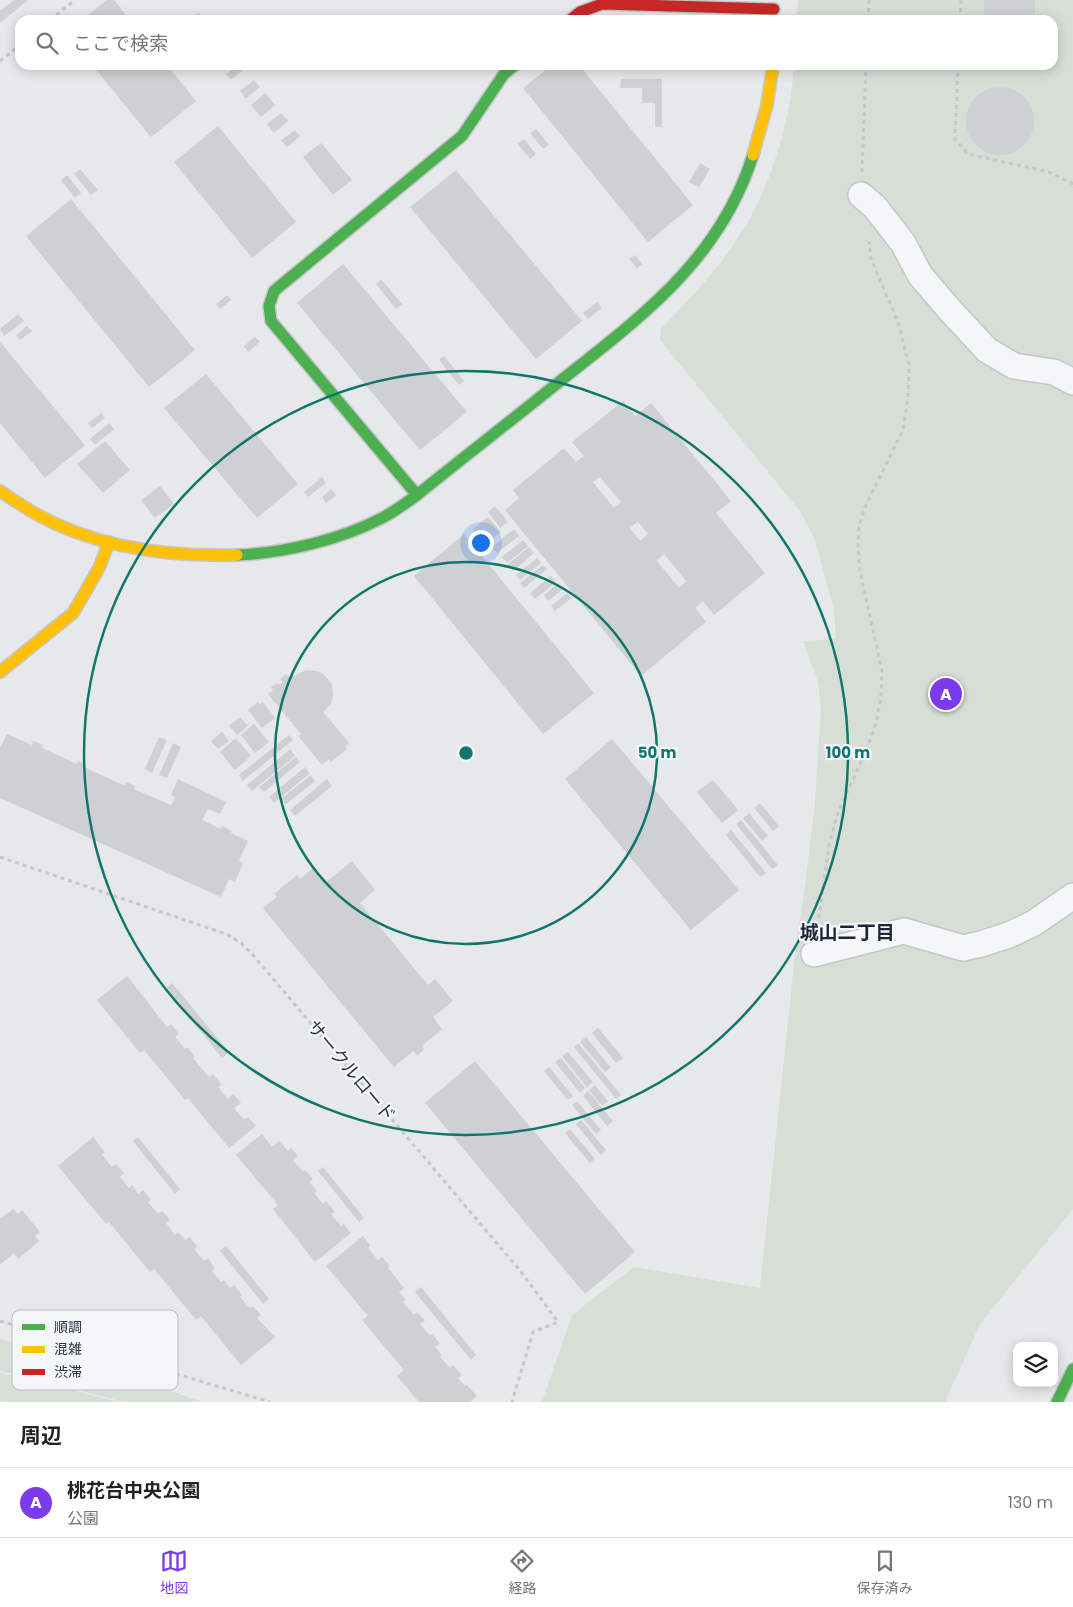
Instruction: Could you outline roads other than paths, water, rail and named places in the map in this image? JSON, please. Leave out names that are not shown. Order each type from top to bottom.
[{"type":"street","points":[[576,15],[602,4],[774,10]]},
{"type":"street","points":[[417,495],[271,321],[269,306],[274,291],[462,136],[508,70]]},
{"type":"street","points":[[0,491],[38,514],[69,529],[108,542],[168,555],[233,556],[276,552],[314,543],[382,518],[417,495],[628,328],[688,270],[711,240],[730,209],[746,176],[761,132],[773,70]]},
{"type":"street","points":[[861,195],[874,207],[903,243],[920,275],[987,350],[1014,366],[1054,372],[1073,382]]},
{"type":"street","points":[[0,672],[74,613],[99,568],[108,542]]},
{"type":"street","points":[[814,954],[904,931],[963,948],[981,944],[1009,935],[1034,923],[1073,896]]},
{"type":"street","points":[[1056,1402],[1073,1369]]},
{"type":"place","name":"桃花台中央公園","points":[[946,694]]},
{"type":"district","name":"城山二丁目","points":[[847,932]]}]
